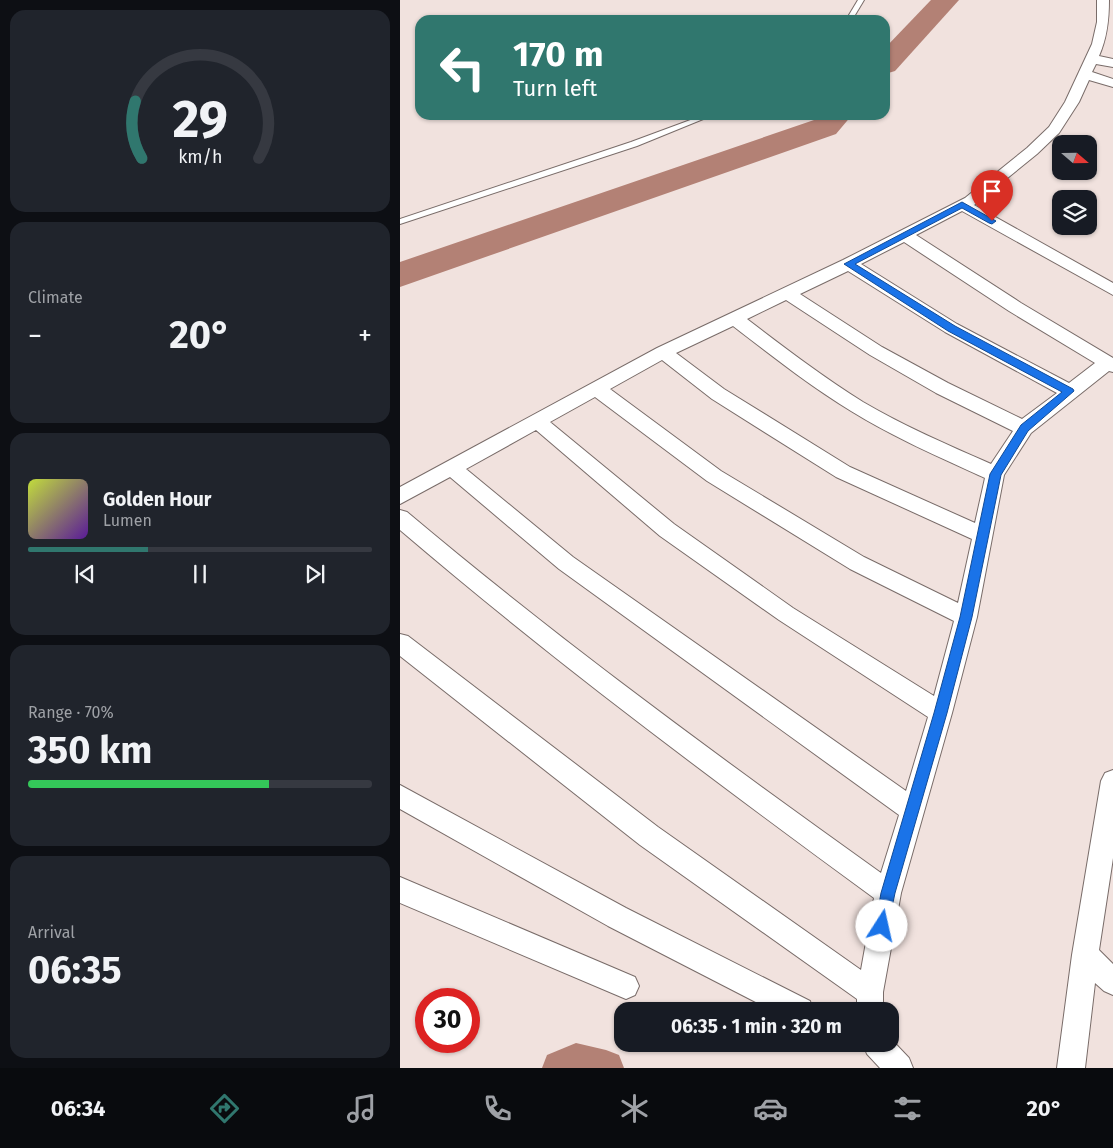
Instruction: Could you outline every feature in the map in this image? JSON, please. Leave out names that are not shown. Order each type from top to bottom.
[{"type":"street","points":[[400,496],[663,352],[849,264],[966,203],[988,188],[1054,130],[1072,102],[1099,39],[1103,22],[1103,0]]},
{"type":"street","points":[[1099,39],[1113,42]]},
{"type":"street","points":[[1092,59],[1113,63]]},
{"type":"street","points":[[1085,74],[1113,83]]},
{"type":"street","points":[[966,203],[1113,290]]},
{"type":"street","points":[[400,643],[650,836],[870,1002],[888,893],[966,617],[995,474],[1024,428],[1069,391],[1110,364],[1015,307],[905,235]]},
{"type":"street","points":[[849,264],[951,328],[1069,391]]},
{"type":"street","points":[[787,293],[876,351],[942,388],[1024,428]]},
{"type":"street","points":[[735,318],[800,368],[873,416],[928,444],[995,474]]},
{"type":"street","points":[[663,352],[718,394],[843,472],[982,535]]},
{"type":"street","points":[[597,389],[714,476],[857,563],[966,617]]},
{"type":"street","points":[[537,421],[667,530],[786,614],[940,713]]},
{"type":"street","points":[[451,467],[566,563],[911,809]]},
{"type":"street","points":[[400,518],[458,567],[729,778],[888,893]]},
{"type":"street","points":[[1072,1068],[1085,955],[1113,781]]},
{"type":"street","points":[[400,796],[617,917],[782,1002]]},
{"type":"street","points":[[400,890],[626,986]]},
{"type":"street","points":[[1085,955],[1113,982]]},
{"type":"street","points":[[884,1052],[899,1068]]},
{"type":"lane","points":[[852,15],[861,0]]},
{"type":"lane","points":[[400,222],[634,144],[697,120]]},
{"type":"waterway","points":[[890,60],[946,0]]},
{"type":"waterway","points":[[400,275],[825,127],[832,120]]},
{"type":"waterway","points":[[560,1068],[576,1061],[606,1068]]},
{"type":"route","points":[[882,926],[888,893],[966,617],[995,474],[1024,428],[1069,391],[951,328],[849,264],[962,205],[992,221]]}]
